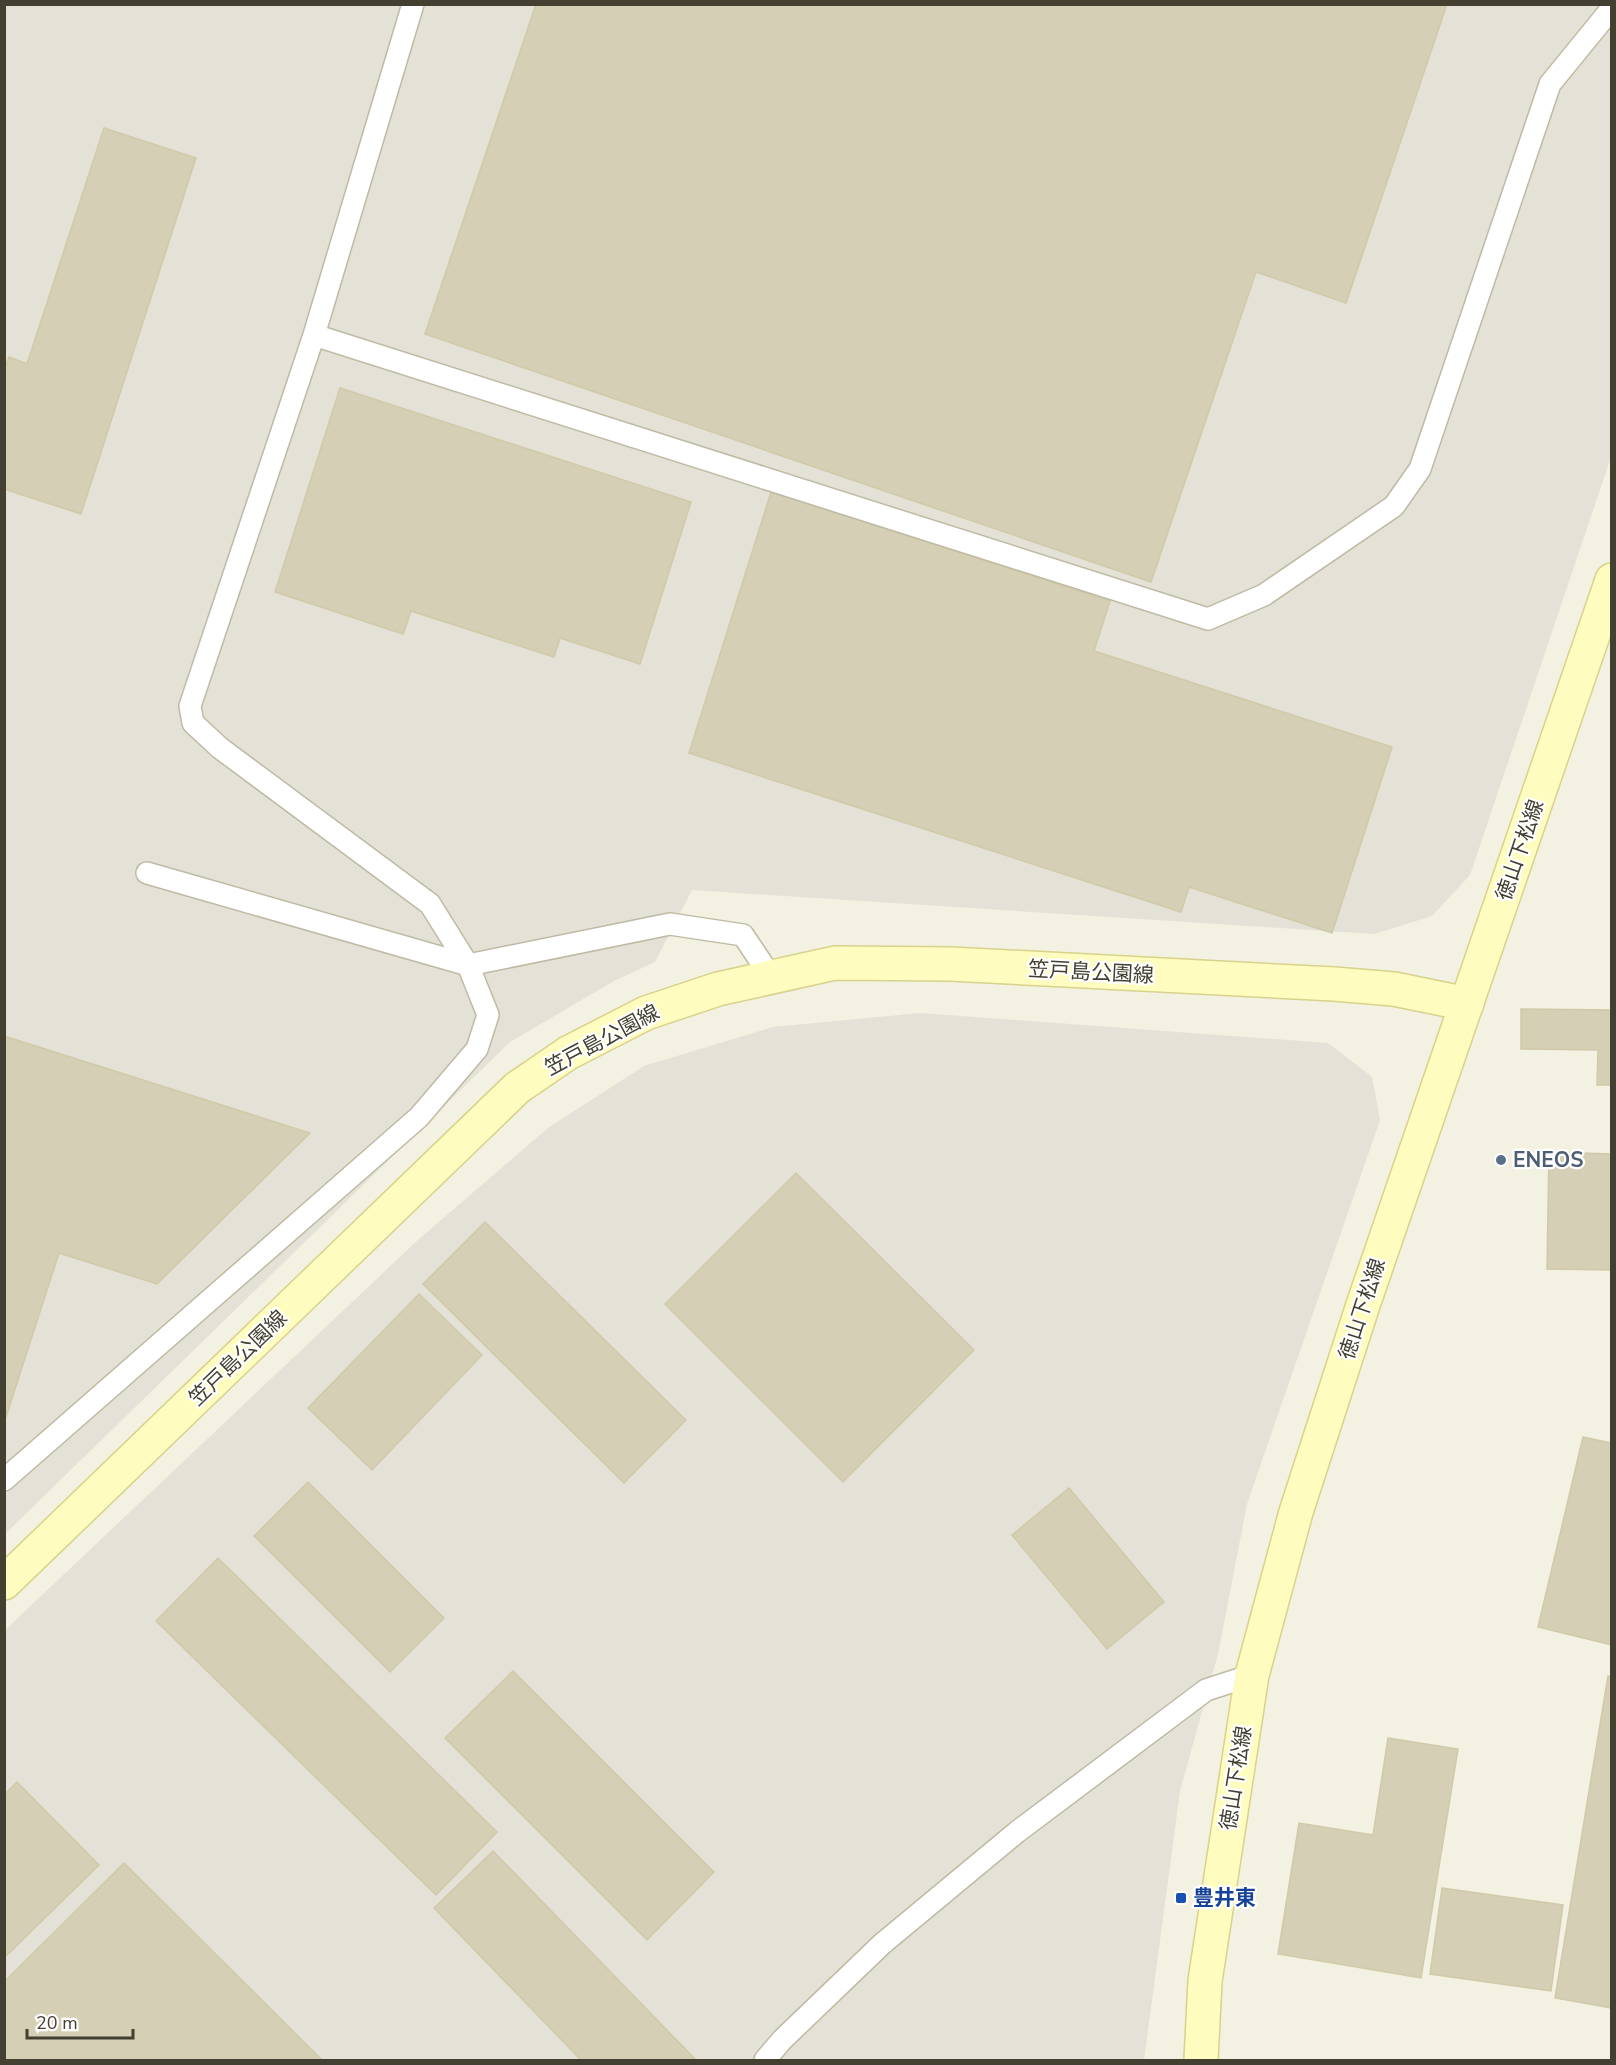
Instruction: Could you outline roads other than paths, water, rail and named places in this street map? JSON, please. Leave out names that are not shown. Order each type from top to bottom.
[{"type":"main road","name":"徳山下松線","points":[[1201,2061],[1205,1981],[1252,1675],[1296,1512],[1363,1305],[1611,580]]},
{"type":"main road","name":"笠戸島公園線","points":[[4,1583],[517,1088],[568,1053],[646,1013],[718,989],[835,963],[951,964],[1394,989],[1467,1004]]},
{"type":"lane","points":[[4,1480],[419,1117],[477,1049],[488,1015],[468,965],[430,904],[220,748],[193,723],[190,706],[314,335],[413,4]]},
{"type":"lane","points":[[314,335],[1208,619],[1264,596],[1394,506],[1420,469],[1550,84],[1611,8]]},
{"type":"lane","points":[[147,873],[468,965],[670,924],[743,935],[771,977]]},
{"type":"lane","points":[[765,2061],[782,2040],[882,1944],[1017,1832],[1206,1690],[1252,1675]]},
{"type":"place","name":"ENEOS","points":[[1501,1160]]},
{"type":"place","name":"豊井東","points":[[1181,1898]]}]
